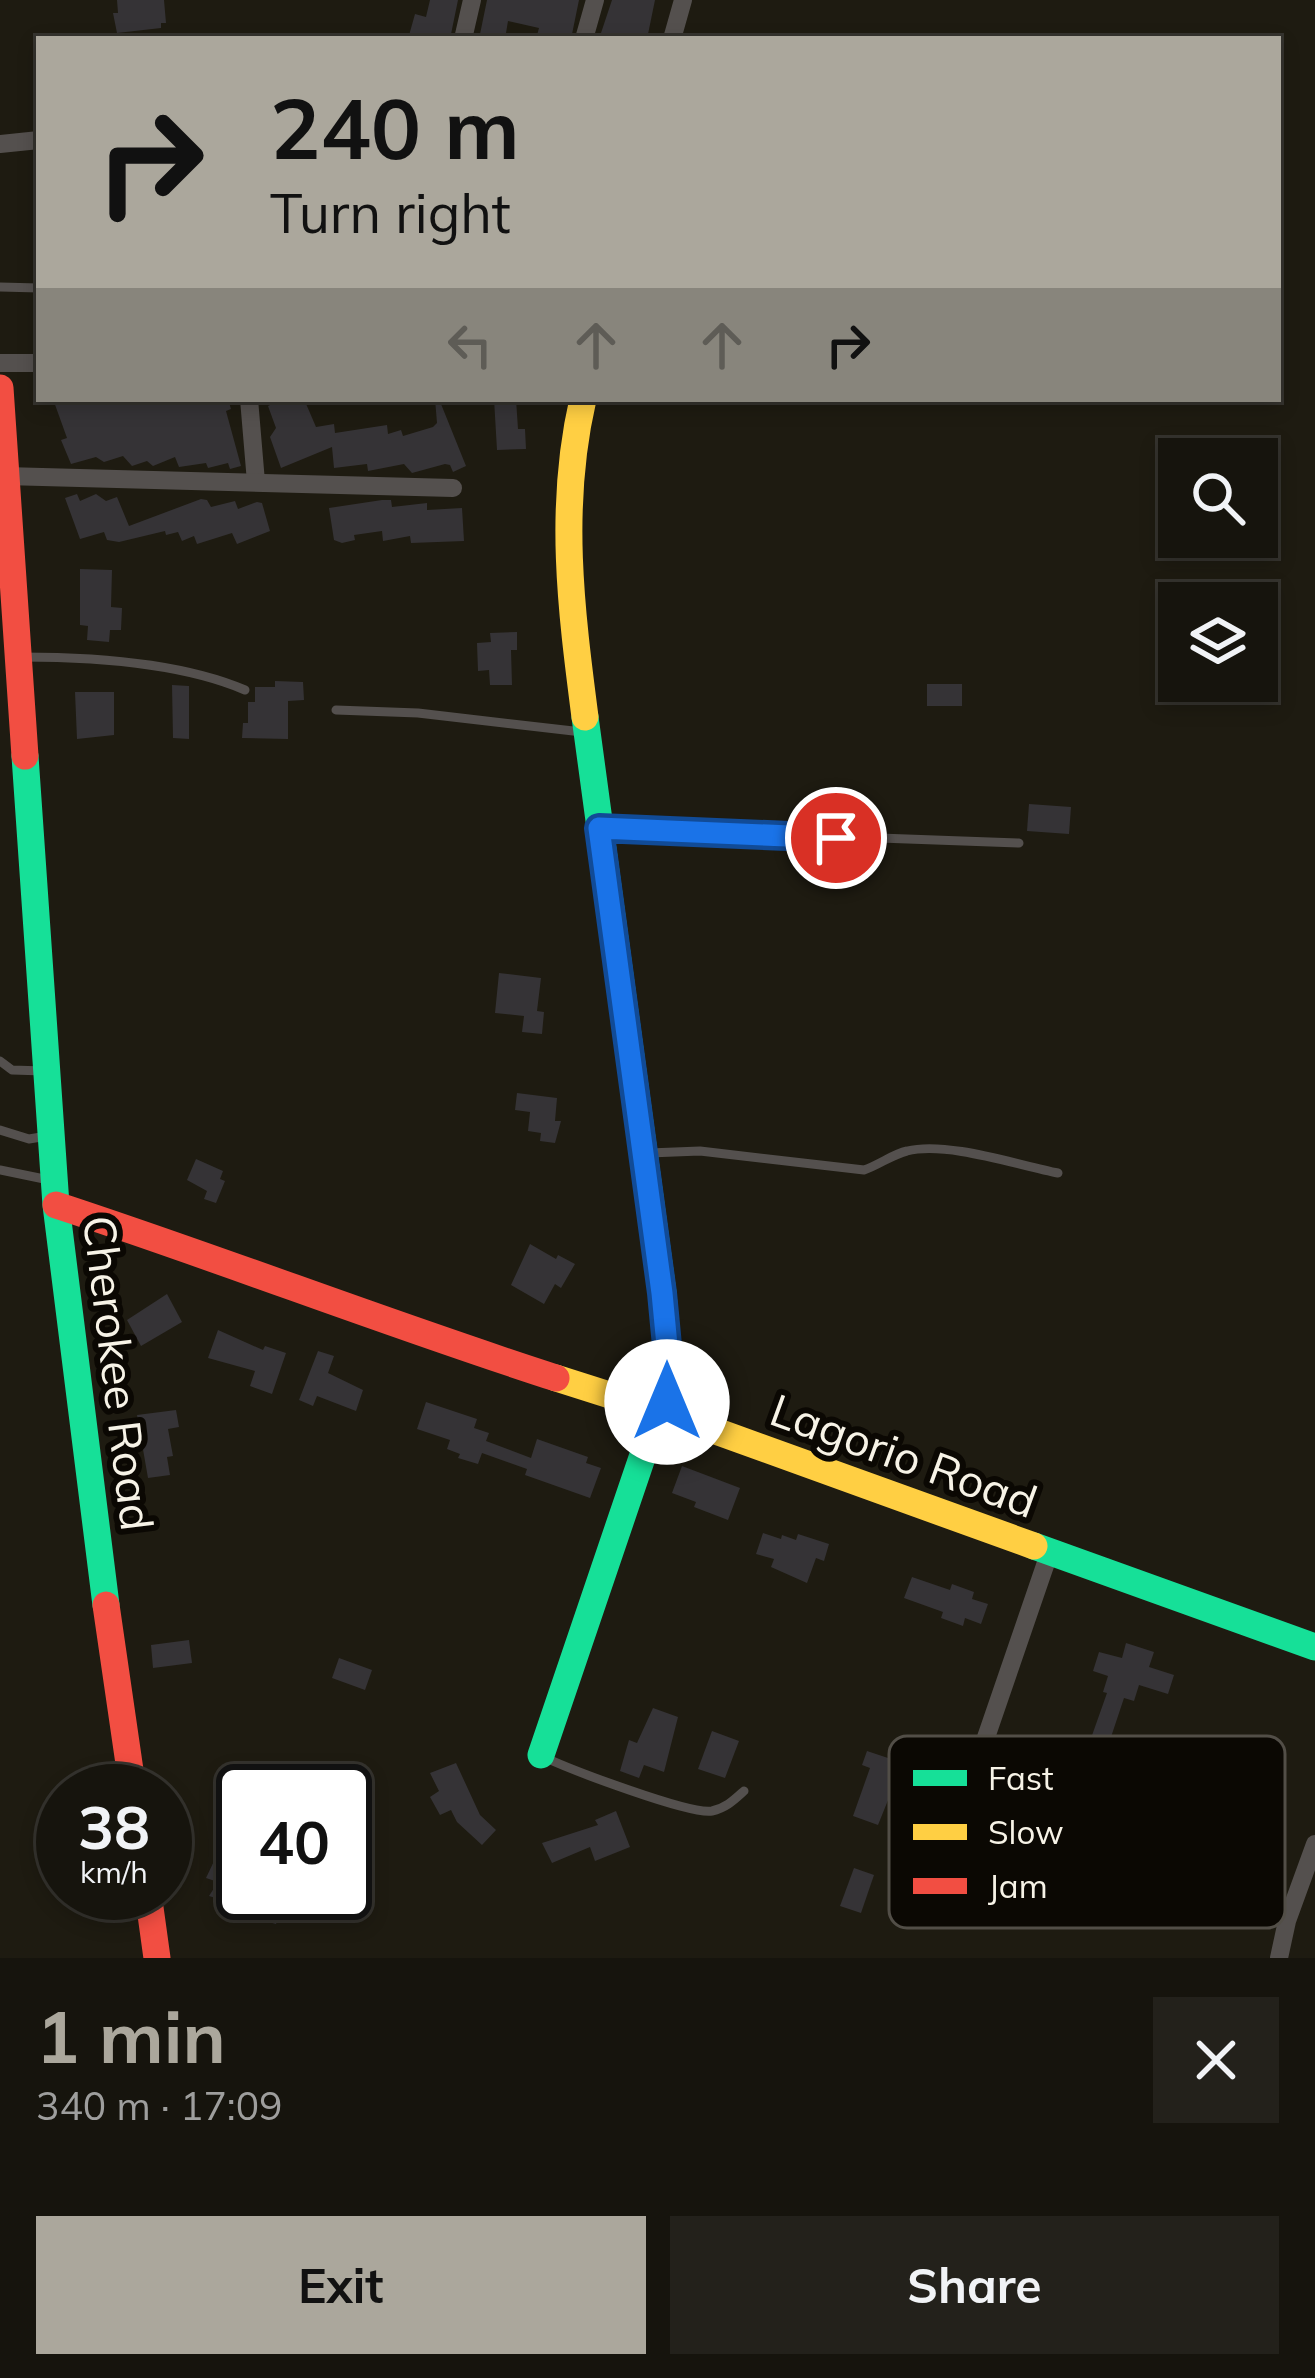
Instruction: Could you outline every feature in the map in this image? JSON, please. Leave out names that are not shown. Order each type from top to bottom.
[{"type":"street","points":[[464,36],[472,0]]},
{"type":"street","points":[[585,36],[595,0]]},
{"type":"street","points":[[673,36],[682,0]]},
{"type":"street","points":[[0,144],[36,140]]},
{"type":"street","points":[[0,363],[36,363]]},
{"type":"street","name":"Cherokee Road","points":[[0,388],[7,609],[17,657],[55,1193],[89,1491],[130,1764]]},
{"type":"street","points":[[249,402],[256,482]]},
{"type":"street","points":[[541,1755],[638,1468],[663,1412],[670,1377],[563,523],[583,402]]},
{"type":"street","points":[[5,476],[453,488]]},
{"type":"street","name":"Lagorio Road","points":[[55,1193],[408,1330],[663,1412],[1315,1648]]},
{"type":"street","points":[[986,1736],[1050,1551]]},
{"type":"street","points":[[1279,1958],[1315,1844]]},
{"type":"street","points":[[152,1920],[157,1958]]},
{"type":"lane","points":[[0,287],[36,288]]},
{"type":"lane","points":[[17,657],[125,664],[224,681],[245,690]]},
{"type":"lane","points":[[336,710],[418,713],[588,733]]},
{"type":"lane","points":[[599,828],[1019,842]]},
{"type":"lane","points":[[0,1061],[12,1070],[44,1071]]},
{"type":"lane","points":[[0,1080],[12,1070]]},
{"type":"lane","points":[[0,1130],[29,1139],[50,1136]]},
{"type":"lane","points":[[644,1153],[700,1151],[864,1170],[905,1151],[949,1151],[1058,1173]]},
{"type":"lane","points":[[0,1170],[55,1193]]},
{"type":"lane","points":[[541,1755],[587,1777],[707,1813],[728,1805],[744,1791]]},
{"type":"building","points":[[117,0],[164,0],[166,23],[161,28],[117,33],[113,13],[118,13]]},
{"type":"building","points":[[430,0],[458,0],[451,36],[409,36],[415,14],[426,17]]},
{"type":"building","points":[[487,0],[579,0],[572,36],[537,36],[539,28],[508,21],[506,36],[480,36]]},
{"type":"building","points":[[612,0],[655,0],[648,36],[600,36]]},
{"type":"building","points":[[54,402],[229,402],[231,409],[226,411],[241,466],[179,467],[175,457],[153,466],[147,461],[132,466],[123,456],[71,464],[61,440],[67,438]]},
{"type":"building","points":[[305,402],[316,427],[334,424],[335,433],[387,425],[388,434],[401,430],[403,436],[433,427],[437,423],[435,402],[440,402],[466,466],[453,472],[445,464],[412,473],[404,464],[368,471],[367,464],[334,468],[332,447],[281,468],[270,437],[276,428],[268,406]]},
{"type":"building","points":[[494,402],[516,402],[518,429],[525,429],[526,449],[497,450]]},
{"type":"building","points":[[77,494],[80,501],[96,494],[106,501],[117,497],[129,526],[201,499],[211,507],[235,501],[238,509],[257,502],[262,503],[270,531],[237,544],[232,533],[197,544],[194,536],[182,541],[178,532],[166,535],[165,531],[119,542],[107,540],[104,532],[80,539],[65,498]]},
{"type":"building","points":[[391,500],[392,507],[427,503],[427,510],[462,508],[464,541],[411,543],[410,536],[383,541],[382,531],[354,535],[355,540],[342,543],[334,540],[329,508]]},
{"type":"building","points":[[80,569],[112,570],[111,607],[122,608],[121,630],[110,630],[109,642],[87,640],[88,626],[80,625]]},
{"type":"building","points":[[517,632],[517,650],[511,650],[512,685],[490,685],[489,670],[478,671],[477,643],[491,642],[490,633]]},
{"type":"building","points":[[275,681],[303,682],[304,700],[288,701],[288,739],[242,738],[248,702],[255,702],[255,687],[275,687]]},
{"type":"building","points":[[927,684],[962,684],[962,706],[927,706]]},
{"type":"building","points":[[172,685],[189,686],[189,739],[173,738]]},
{"type":"building","points":[[75,692],[114,692],[114,735],[77,739]]},
{"type":"building","points":[[1029,804],[1071,807],[1069,834],[1027,831]]},
{"type":"building","points":[[499,973],[541,978],[537,1011],[544,1012],[542,1034],[522,1032],[524,1016],[495,1013]]},
{"type":"building","points":[[517,1093],[557,1098],[555,1121],[561,1121],[555,1143],[540,1141],[541,1133],[528,1131],[530,1112],[515,1110]]},
{"type":"building","points":[[196,1159],[223,1171],[220,1179],[225,1181],[216,1203],[204,1199],[207,1191],[187,1180]]},
{"type":"building","points":[[530,1244],[575,1264],[561,1288],[555,1284],[544,1304],[511,1285]]},
{"type":"building","points":[[167,1294],[182,1322],[141,1346],[127,1320]]},
{"type":"building","points":[[218,1330],[263,1350],[265,1346],[286,1353],[272,1394],[250,1386],[255,1371],[208,1358]]},
{"type":"building","points":[[318,1351],[334,1356],[328,1373],[363,1390],[356,1411],[317,1396],[313,1406],[299,1400]]},
{"type":"building","points":[[426,1402],[477,1419],[474,1428],[489,1433],[486,1441],[531,1458],[537,1439],[588,1457],[586,1463],[601,1468],[590,1498],[525,1475],[527,1469],[482,1453],[478,1464],[458,1458],[460,1454],[447,1449],[450,1440],[417,1429]]},
{"type":"building","points":[[176,1410],[179,1427],[168,1429],[173,1456],[167,1457],[170,1475],[148,1478],[137,1415]]},
{"type":"building","points":[[682,1466],[740,1488],[728,1520],[672,1493]]},
{"type":"building","points":[[763,1533],[796,1540],[798,1534],[829,1544],[824,1561],[816,1558],[807,1583],[771,1567],[774,1559],[756,1554]]},
{"type":"building","points":[[912,1577],[950,1590],[952,1584],[974,1592],[972,1599],[988,1604],[981,1624],[965,1618],[963,1626],[941,1618],[943,1612],[904,1598]]},
{"type":"building","points":[[189,1640],[192,1663],[153,1668],[151,1645]]},
{"type":"building","points":[[1126,1643],[1154,1652],[1149,1667],[1174,1675],[1168,1694],[1139,1685],[1134,1701],[1124,1698],[1111,1736],[1092,1736],[1107,1693],[1103,1692],[1108,1676],[1093,1671],[1099,1652],[1122,1658]]},
{"type":"building","points":[[339,1658],[372,1670],[365,1690],[332,1678]]},
{"type":"building","points":[[653,1708],[678,1717],[664,1772],[644,1765],[639,1778],[620,1771],[629,1740],[637,1743]]},
{"type":"building","points":[[712,1731],[739,1741],[725,1778],[698,1769]]},
{"type":"building","points":[[867,1751],[889,1758],[889,1798],[878,1825],[853,1816],[870,1768],[862,1765]]},
{"type":"building","points":[[456,1763],[480,1815],[496,1830],[482,1845],[451,1810],[440,1815],[430,1797],[439,1791],[430,1773]]},
{"type":"building","points":[[616,1811],[630,1847],[595,1861],[590,1847],[552,1863],[542,1843],[598,1825],[595,1820]]},
{"type":"building","points":[[216,1857],[216,1881],[206,1878]]},
{"type":"building","points":[[854,1868],[874,1875],[861,1913],[840,1906]]},
{"type":"traffic: fast","points":[[541,1755],[646,1446],[667,1402],[670,1377],[663,1293],[585,717]]},
{"type":"traffic: fast","points":[[25,756],[56,1205],[106,1605]]},
{"type":"traffic: fast","points":[[1034,1546],[1315,1647]]},
{"type":"traffic: slow","points":[[582,402],[571,479],[569,558],[585,717]]},
{"type":"traffic: slow","points":[[556,1378],[1034,1546]]},
{"type":"traffic: jam","points":[[0,388],[25,756]]},
{"type":"traffic: jam","points":[[56,1205],[556,1378]]},
{"type":"traffic: jam","points":[[106,1605],[129,1764]]},
{"type":"traffic: jam","points":[[152,1920],[157,1958]]},
{"type":"route","points":[[667,1402],[670,1377],[662,1293],[599,828],[836,838]]}]
